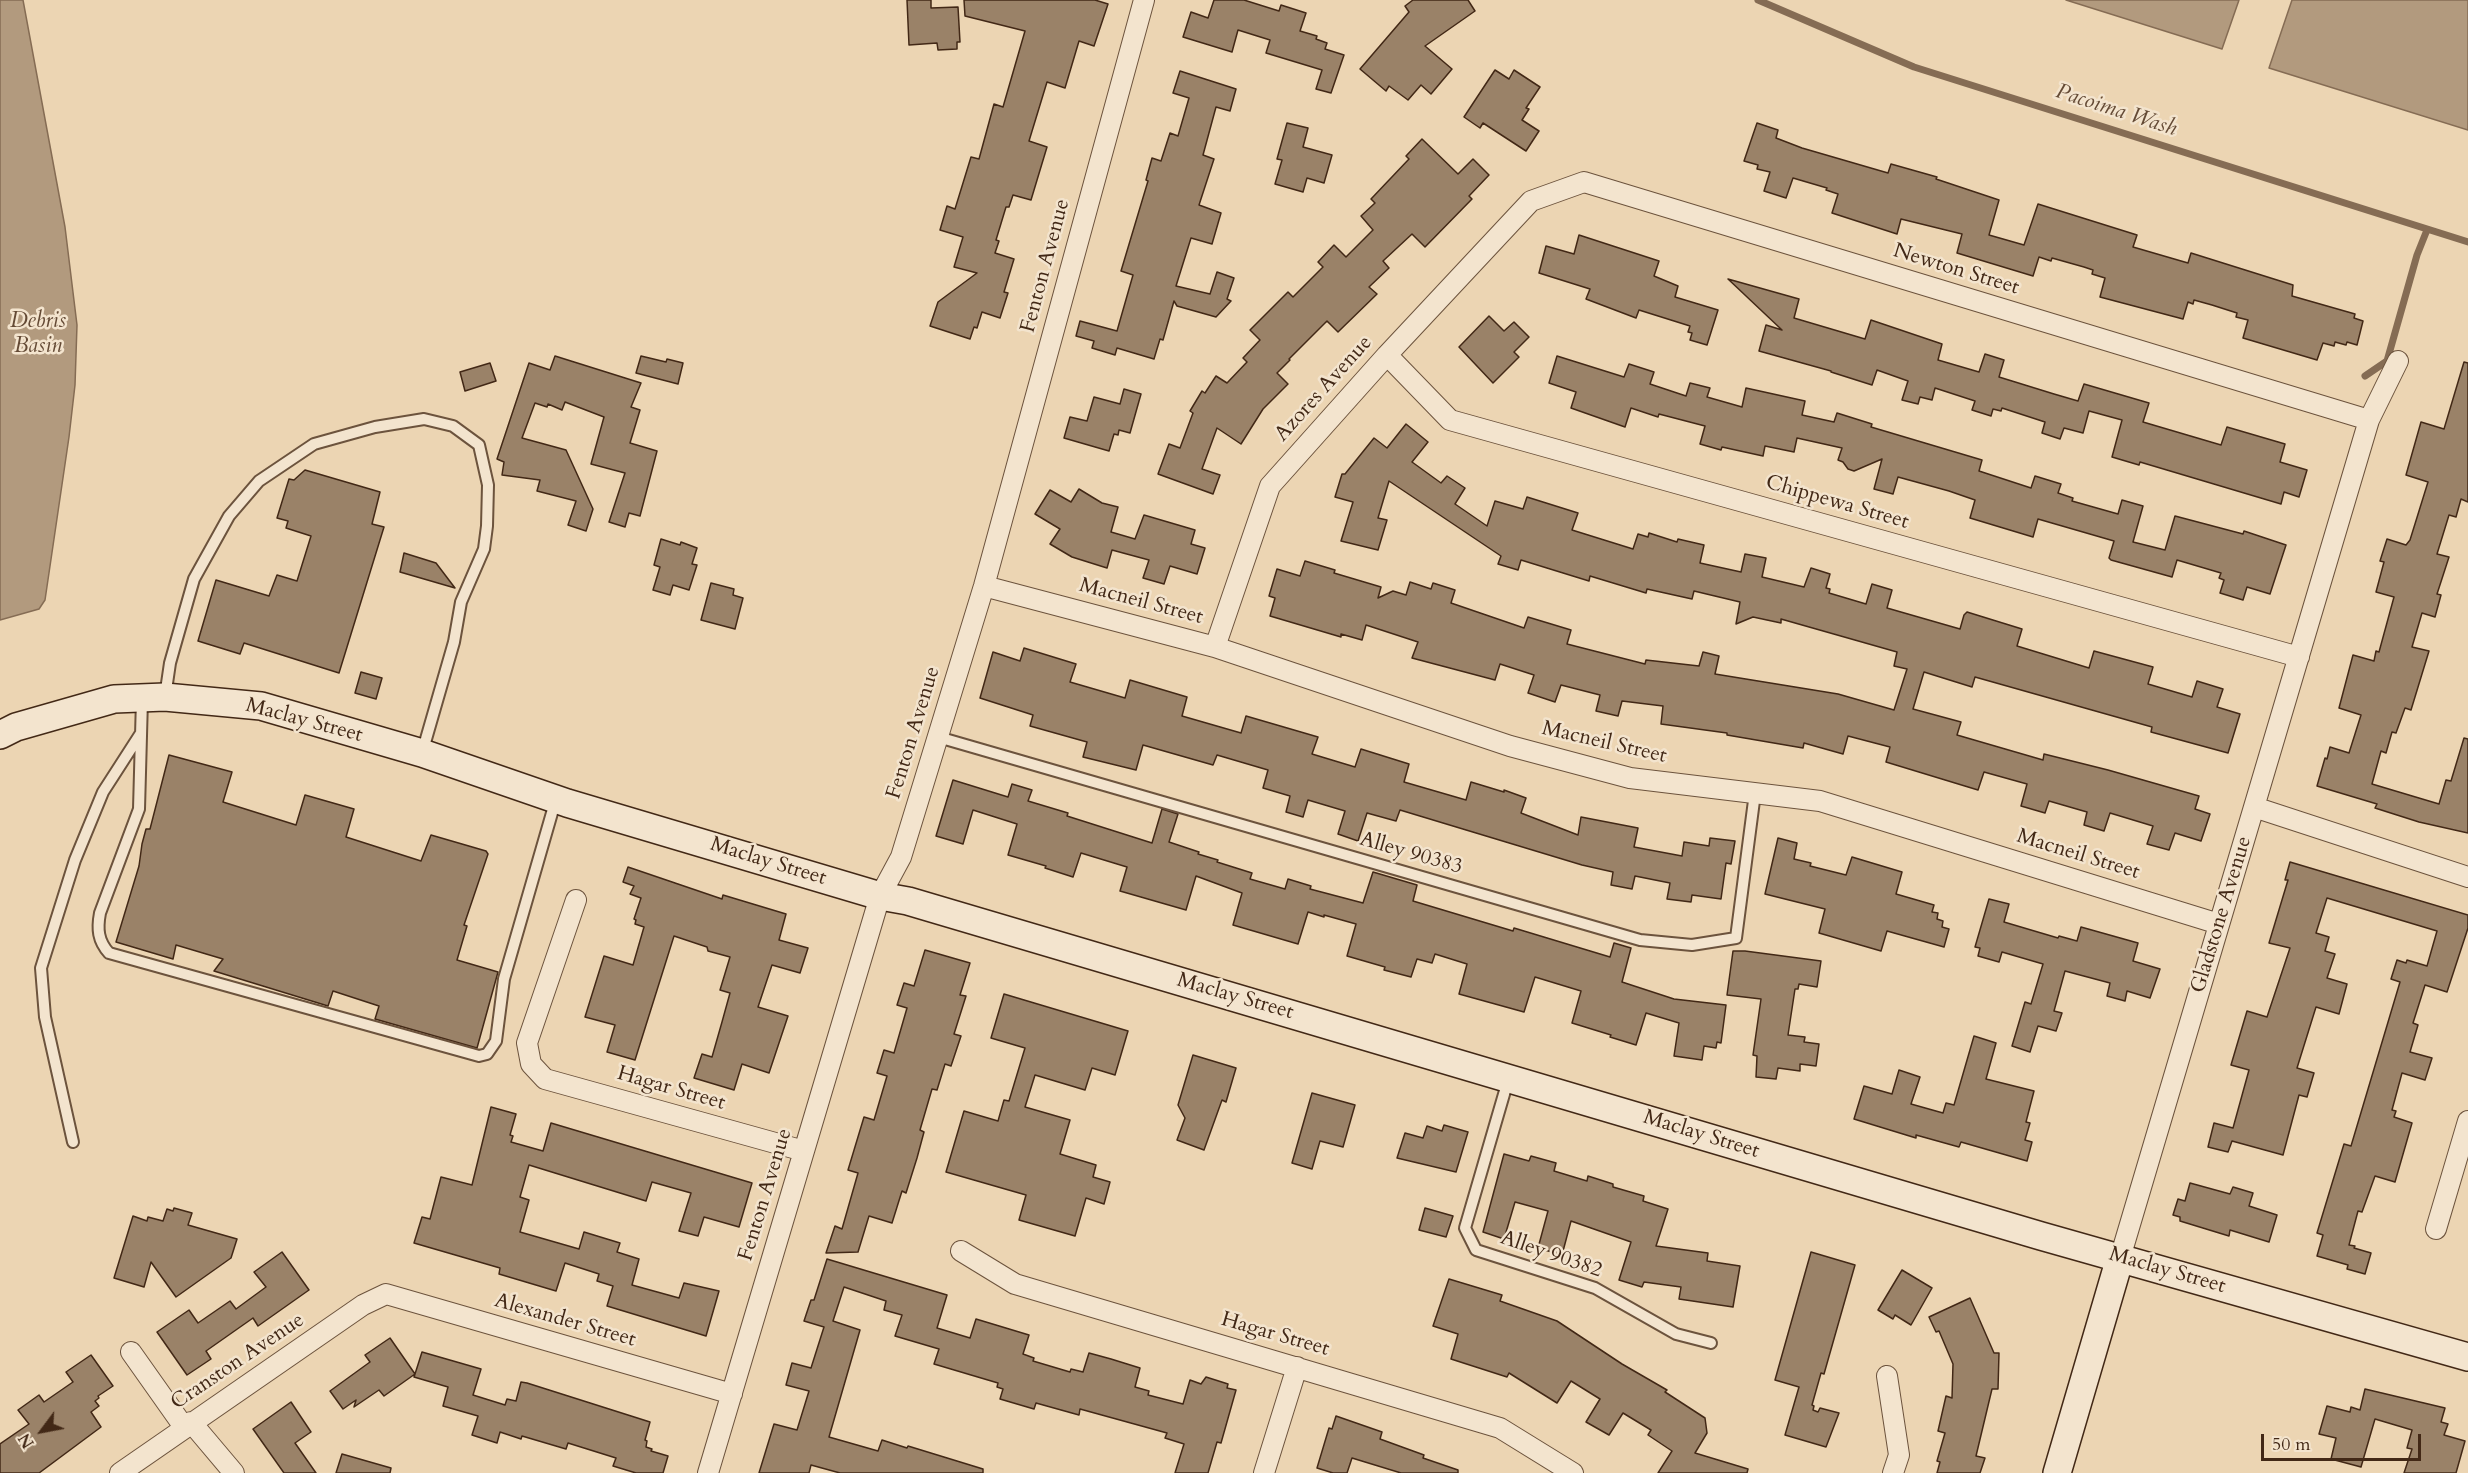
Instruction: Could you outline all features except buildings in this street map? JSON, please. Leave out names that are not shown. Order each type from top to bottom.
[{"type":"street","name":"Fenton Avenue","points":[[708,1473],[880,896],[901,857],[984,586],[1144,0]]},
{"type":"street","name":"Newton Street","points":[[1531,201],[1584,182],[2369,420]]},
{"type":"street","name":"Azores Avenue","points":[[1215,647],[1270,486],[1387,355],[1531,201]]},
{"type":"street","name":"Chippewa Street","points":[[1387,355],[1450,420],[2299,657]]},
{"type":"street","name":"Gladstone Avenue","points":[[2056,1473],[2369,420],[2398,361]]},
{"type":"street","name":"Macneil Street","points":[[984,586],[1215,647],[1510,746],[1630,778],[1820,801],[2219,924]]},
{"type":"street","name":"Maclay Street","points":[[0,735],[16,727],[114,699],[154,698],[261,706],[422,753],[556,799],[880,896],[908,901],[2120,1258],[2468,1357]]},
{"type":"street","points":[[2254,807],[2468,877]]},
{"type":"street","name":"Hagar Street","points":[[576,900],[527,1043],[531,1064],[545,1079],[804,1151]]},
{"type":"street","points":[[2436,1229],[2468,1121]]},
{"type":"street","name":"Hagar Street","points":[[961,1251],[1015,1284],[1500,1428],[1573,1473]]},
{"type":"street","name":"Alexander Street","points":[[386,1294],[732,1394]]},
{"type":"street","name":"Cranston Avenue","points":[[120,1473],[363,1305],[386,1294]]},
{"type":"street","points":[[131,1352],[188,1424],[234,1473]]},
{"type":"street","points":[[1264,1473],[1298,1367]]},
{"type":"street","points":[[1887,1376],[1899,1455],[1893,1473]]},
{"type":"lane","points":[[73,1142],[45,1017],[41,968],[75,860],[103,792],[141,733],[170,663],[194,579],[229,516],[259,481],[314,444],[375,427],[424,419],[453,426],[479,445],[488,485],[484,549],[461,602],[454,642],[422,753]]},
{"type":"lane","points":[[141,733],[139,809],[100,913],[98,925],[99,938],[109,953],[479,1056],[487,1054],[496,1041],[504,979],[556,799]]},
{"type":"lane","name":"Alley 90383","points":[[938,737],[1640,940],[1692,945],[1736,938],[1755,793]]},
{"type":"lane","name":"Alley 90382","points":[[1509,1077],[1465,1228],[1476,1250],[1595,1288],[1676,1334],[1711,1343]]},
{"type":"water","name":"Debris Basin","points":[[0,0],[23,0],[65,227],[77,325],[75,385],[69,437],[45,600],[39,609],[0,620]]},
{"type":"water","points":[[2066,0],[2239,0],[2222,49]]},
{"type":"water","points":[[2292,0],[2468,0],[2468,130],[2269,68]]},
{"type":"waterway","name":"Pacoima Wash","points":[[1758,0],[1914,67],[2468,242]]},
{"type":"waterway","points":[[2365,376],[2387,361],[2417,255],[2427,230]]}]
